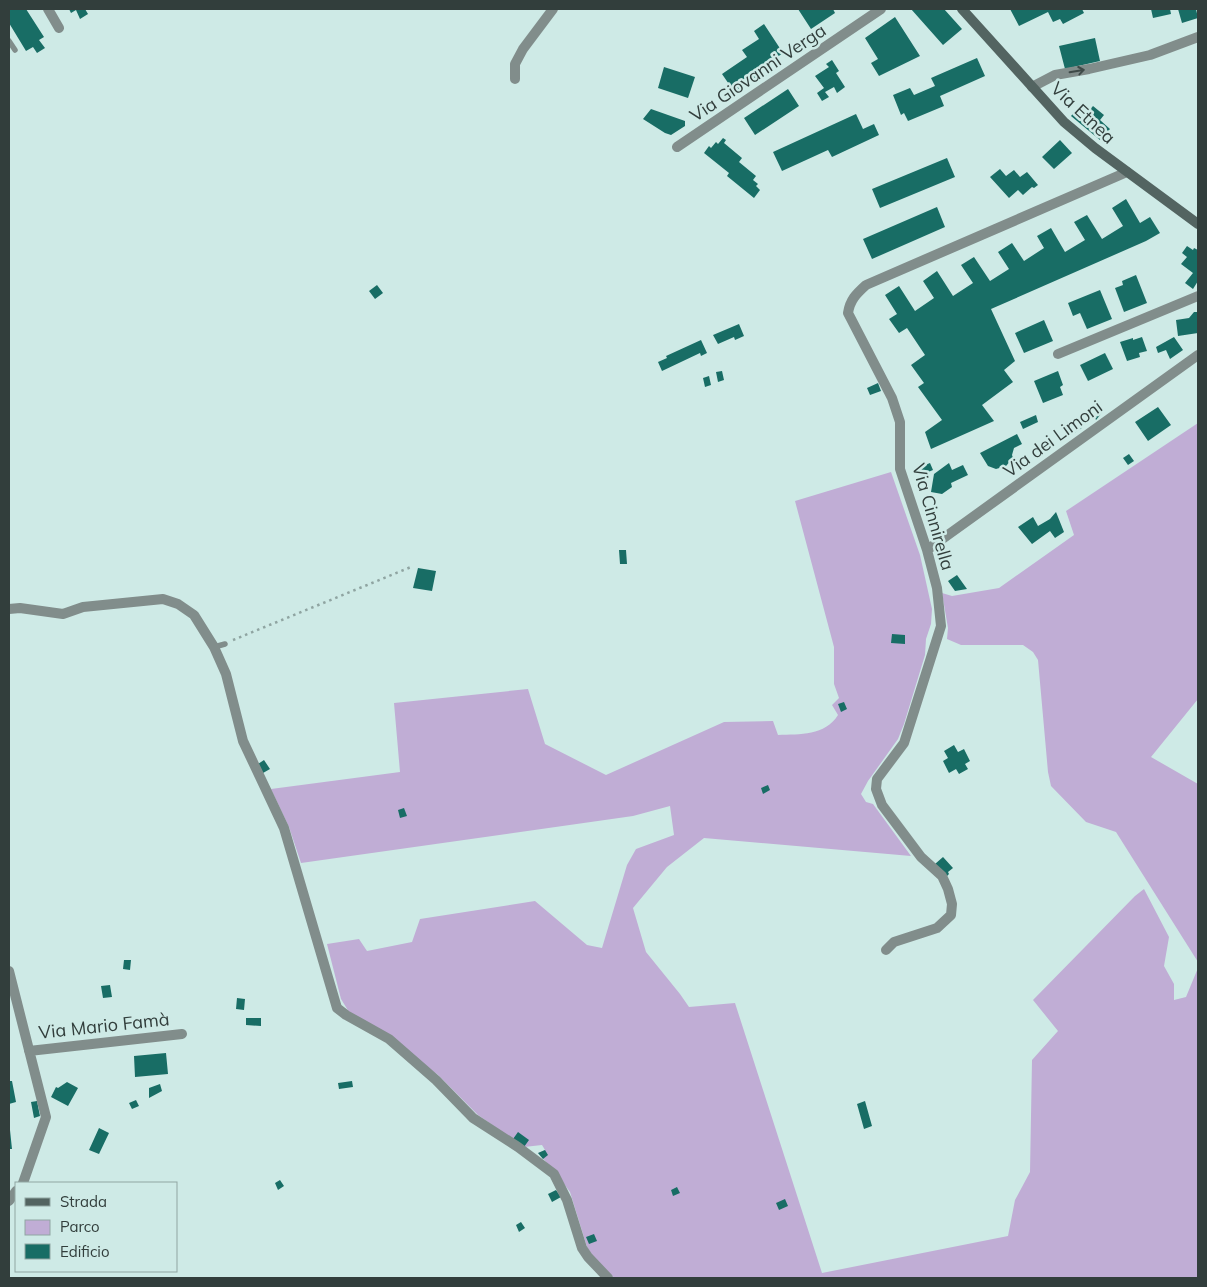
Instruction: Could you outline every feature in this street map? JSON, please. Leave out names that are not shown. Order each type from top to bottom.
[{"type":"main road","name":"Via Etnea","points":[[962,9],[1064,122],[1095,148],[1198,224]]},
{"type":"street","points":[[48,9],[59,28]]},
{"type":"street","points":[[515,79],[515,64],[523,49],[553,9]]},
{"type":"street","name":"Via Giovanni Verga","points":[[677,147],[881,9]]},
{"type":"street","points":[[1032,87],[1055,75],[1150,55],[1198,37]]},
{"type":"street","name":"Via Cinnirella","points":[[886,950],[894,942],[937,928],[950,915],[952,904],[942,876],[921,858],[882,806],[876,789],[877,779],[904,743],[941,626],[937,588],[900,469],[900,422],[892,398],[848,313],[852,300],[866,285],[1127,172]]},
{"type":"street","points":[[1058,354],[1198,296]]},
{"type":"street","name":"Via dei Limoni","points":[[926,550],[1198,355]]},
{"type":"street","points":[[9,609],[20,608],[63,614],[83,607],[163,599],[178,604],[194,615],[214,647],[228,680],[243,741],[284,828],[337,1008],[389,1039],[436,1080],[473,1118],[554,1174],[567,1200],[582,1248],[608,1278]]},
{"type":"street","name":"Via Mario Famà","points":[[9,972],[46,1116],[22,1182]]},
{"type":"street","name":"Via Mario Famà","points":[[29,1051],[182,1034]]},
{"type":"lane","points":[[9,41],[15,50]]},
{"type":"lane","points":[[214,647],[225,644]]},
{"type":"path","points":[[225,644],[411,567]]},
{"type":"green space","points":[[1198,423],[1198,699],[1151,757],[1198,784],[1198,962],[1116,832],[1086,822],[1051,786],[1048,772],[1038,660],[1033,652],[1023,645],[961,645],[947,639],[948,628],[942,593],[952,596],[999,588],[1074,535],[1066,511]]},
{"type":"green space","points":[[891,472],[920,555],[932,609],[931,624],[926,639],[925,655],[898,739],[861,794],[866,802],[873,804],[911,856],[704,838],[667,867],[633,908],[646,952],[689,1007],[735,1003],[822,1273],[1008,1236],[1015,1200],[1030,1172],[1032,1060],[1058,1031],[1033,1000],[1144,889],[1169,937],[1164,966],[1174,984],[1174,1000],[1186,997],[1198,968],[1198,1278],[614,1278],[587,1247],[570,1192],[538,1153],[545,1150],[542,1145],[524,1147],[478,1115],[437,1074],[349,1012],[341,999],[327,944],[359,939],[367,951],[412,942],[420,919],[535,901],[587,945],[602,948],[627,865],[636,849],[674,835],[670,806],[633,816],[301,863],[289,827],[271,789],[400,772],[394,703],[528,689],[545,744],[606,775],[724,722],[773,721],[778,735],[811,732],[826,727],[838,715],[832,705],[839,698],[834,684],[834,647],[795,501]]},
{"type":"building","points":[[11,9],[26,9],[44,37],[39,40],[45,48],[37,53],[33,47],[26,51],[9,23],[9,11]]},
{"type":"building","points":[[69,9],[85,9],[88,14],[80,19],[76,10],[71,13]]},
{"type":"building","points":[[798,9],[833,9],[835,13],[811,29]]},
{"type":"building","points":[[911,9],[944,9],[962,29],[943,45]]},
{"type":"building","points":[[1010,9],[1082,9],[1084,13],[1063,24],[1060,19],[1053,22],[1048,12],[1019,26]]},
{"type":"building","points":[[1151,9],[1170,9],[1171,14],[1153,18]]},
{"type":"building","points":[[1178,9],[1196,9],[1198,18],[1182,23]]},
{"type":"building","points":[[895,17],[920,56],[879,76],[871,63],[878,59],[865,38]]},
{"type":"building","points":[[764,24],[783,53],[773,60],[778,68],[735,93],[722,74],[747,57],[742,50],[759,39],[754,31]]},
{"type":"building","points":[[1095,38],[1100,61],[1065,69],[1059,46]]},
{"type":"building","points":[[977,58],[985,76],[940,96],[944,106],[908,121],[904,113],[901,115],[893,95],[910,88],[914,95],[935,86],[931,78]]},
{"type":"building","points":[[832,60],[839,71],[836,73],[845,87],[837,93],[834,87],[825,92],[829,97],[822,101],[817,93],[824,88],[815,76],[829,67],[826,64]]},
{"type":"building","points":[[664,67],[695,77],[688,98],[658,88]]},
{"type":"building","points":[[788,89],[799,106],[755,135],[744,118]]},
{"type":"building","points":[[1081,104],[1089,111],[1093,106],[1104,115],[1100,120],[1110,129],[1100,140],[1071,116]]},
{"type":"building","points":[[651,109],[685,121],[685,126],[671,135],[665,133],[643,119]]},
{"type":"building","points":[[856,114],[863,129],[874,124],[879,135],[832,157],[828,150],[782,171],[773,152]]},
{"type":"building","points":[[723,138],[726,140],[724,143],[742,158],[739,162],[756,176],[753,180],[758,184],[756,186],[760,190],[754,198],[727,176],[729,173],[704,153],[709,146],[711,148],[716,142],[718,144]]},
{"type":"building","points":[[1060,140],[1072,153],[1054,169],[1042,157]]},
{"type":"building","points":[[947,158],[955,177],[880,208],[872,189]]},
{"type":"building","points":[[1000,169],[1006,176],[1014,170],[1020,177],[1027,172],[1038,185],[1034,188],[1032,187],[1023,195],[1018,190],[1009,198],[990,177]]},
{"type":"building","points":[[1126,199],[1140,223],[1150,217],[1160,233],[1146,241],[991,309],[1015,361],[1004,370],[1013,382],[982,405],[994,421],[931,449],[925,432],[942,420],[918,387],[924,383],[911,365],[925,355],[907,328],[899,333],[889,319],[897,314],[885,295],[899,286],[915,311],[934,298],[923,281],[937,271],[953,296],[973,283],[961,265],[974,257],[990,281],[1009,269],[998,252],[1012,243],[1024,261],[1044,248],[1037,236],[1051,228],[1065,252],[1085,240],[1074,222],[1087,215],[1102,239],[1123,226],[1112,208]]},
{"type":"building","points":[[937,207],[945,227],[872,259],[863,239]]},
{"type":"building","points":[[1187,246],[1193,250],[1194,248],[1198,250],[1198,281],[1193,289],[1185,283],[1193,273],[1181,264],[1187,257],[1182,253]]},
{"type":"building","points":[[1136,275],[1147,303],[1124,312],[1115,288],[1123,285],[1122,281]]},
{"type":"building","points":[[377,285],[383,293],[375,299],[369,291]]},
{"type":"building","points":[[1100,290],[1112,319],[1087,329],[1080,313],[1073,316],[1068,303]]},
{"type":"building","points":[[1194,312],[1198,312],[1198,333],[1178,336],[1176,320],[1189,318]]},
{"type":"building","points":[[1044,320],[1053,341],[1024,353],[1015,333]]},
{"type":"building","points":[[739,324],[744,336],[735,340],[734,337],[718,344],[713,335]]},
{"type":"building","points":[[1142,337],[1147,351],[1139,353],[1140,357],[1127,361],[1120,342]]},
{"type":"building","points":[[1174,337],[1183,350],[1170,359],[1166,350],[1158,353],[1156,347]]},
{"type":"building","points":[[701,340],[707,353],[701,356],[700,353],[662,371],[658,362],[667,358],[666,356]]},
{"type":"building","points":[[1105,353],[1113,369],[1088,381],[1080,365]]},
{"type":"building","points":[[722,371],[724,380],[718,382],[716,372]]},
{"type":"building","points":[[1058,371],[1063,385],[1060,387],[1063,395],[1043,403],[1034,381]]},
{"type":"building","points":[[709,376],[711,385],[705,387],[703,378]]},
{"type":"building","points":[[878,383],[881,391],[870,395],[867,388]]},
{"type":"building","points":[[1098,405],[1101,414],[1096,420],[1091,408]]},
{"type":"building","points":[[1158,407],[1171,425],[1148,441],[1135,422]]},
{"type":"building","points":[[1036,415],[1038,422],[1023,429],[1020,422]]},
{"type":"building","points":[[1076,418],[1082,428],[1068,437],[1062,428]]},
{"type":"building","points":[[1017,434],[1022,444],[1014,448],[1013,458],[1006,466],[996,469],[988,466],[980,453]]},
{"type":"building","points":[[1129,454],[1134,461],[1128,465],[1123,458]]},
{"type":"building","points":[[930,463],[933,470],[921,475],[918,468]]},
{"type":"building","points":[[949,463],[952,470],[963,465],[968,475],[951,483],[952,487],[942,494],[931,492],[934,474]]},
{"type":"building","points":[[1056,512],[1064,532],[1055,538],[1050,531],[1032,544],[1018,527],[1033,517],[1038,526],[1050,519]]},
{"type":"building","points":[[619,550],[626,550],[627,564],[620,564]]},
{"type":"building","points":[[418,568],[436,571],[432,591],[413,588]]},
{"type":"building","points":[[957,575],[967,589],[955,591],[948,581]]},
{"type":"building","points":[[892,634],[905,635],[905,644],[891,643]]},
{"type":"building","points":[[844,702],[847,709],[841,712],[838,704]]},
{"type":"building","points":[[954,745],[958,752],[964,749],[970,761],[965,764],[968,769],[959,774],[956,769],[949,773],[943,761],[948,758],[944,751]]},
{"type":"building","points":[[264,760],[270,769],[263,773],[258,764]]},
{"type":"building","points":[[768,785],[770,790],[763,794],[761,788]]},
{"type":"building","points":[[404,808],[407,816],[400,818],[398,810]]},
{"type":"building","points":[[943,857],[953,868],[946,877],[935,864]]},
{"type":"building","points":[[124,960],[131,960],[130,970],[123,969]]},
{"type":"building","points":[[110,985],[112,997],[103,998],[101,986]]},
{"type":"building","points":[[237,998],[245,999],[244,1010],[236,1009]]},
{"type":"building","points":[[246,1018],[261,1018],[261,1026],[246,1025]]},
{"type":"building","points":[[166,1053],[168,1074],[135,1077],[134,1056]]},
{"type":"building","points":[[9,1081],[12,1081],[16,1102],[9,1104]]},
{"type":"building","points":[[352,1081],[353,1087],[339,1089],[338,1083]]},
{"type":"building","points":[[67,1082],[78,1088],[68,1106],[51,1097],[56,1087],[58,1088]]},
{"type":"building","points":[[160,1084],[162,1091],[149,1098],[149,1088]]},
{"type":"building","points":[[136,1100],[139,1106],[132,1109],[129,1103]]},
{"type":"building","points":[[37,1101],[40,1116],[34,1118],[31,1102]]},
{"type":"building","points":[[865,1101],[872,1126],[864,1129],[857,1104]]},
{"type":"building","points":[[99,1128],[109,1133],[99,1154],[89,1150]]},
{"type":"building","points":[[10,1130],[12,1149],[9,1149]]},
{"type":"building","points":[[518,1132],[529,1140],[524,1147],[513,1139]]},
{"type":"building","points":[[545,1150],[548,1155],[543,1159],[538,1153]]},
{"type":"building","points":[[280,1180],[284,1186],[278,1190],[275,1183]]},
{"type":"building","points":[[677,1187],[680,1193],[673,1196],[671,1190]]},
{"type":"building","points":[[556,1190],[561,1197],[552,1202],[548,1194]]},
{"type":"building","points":[[785,1199],[788,1206],[779,1210],[776,1203]]},
{"type":"building","points":[[521,1222],[525,1228],[519,1232],[516,1225]]},
{"type":"building","points":[[594,1234],[597,1241],[589,1244],[586,1237]]}]
